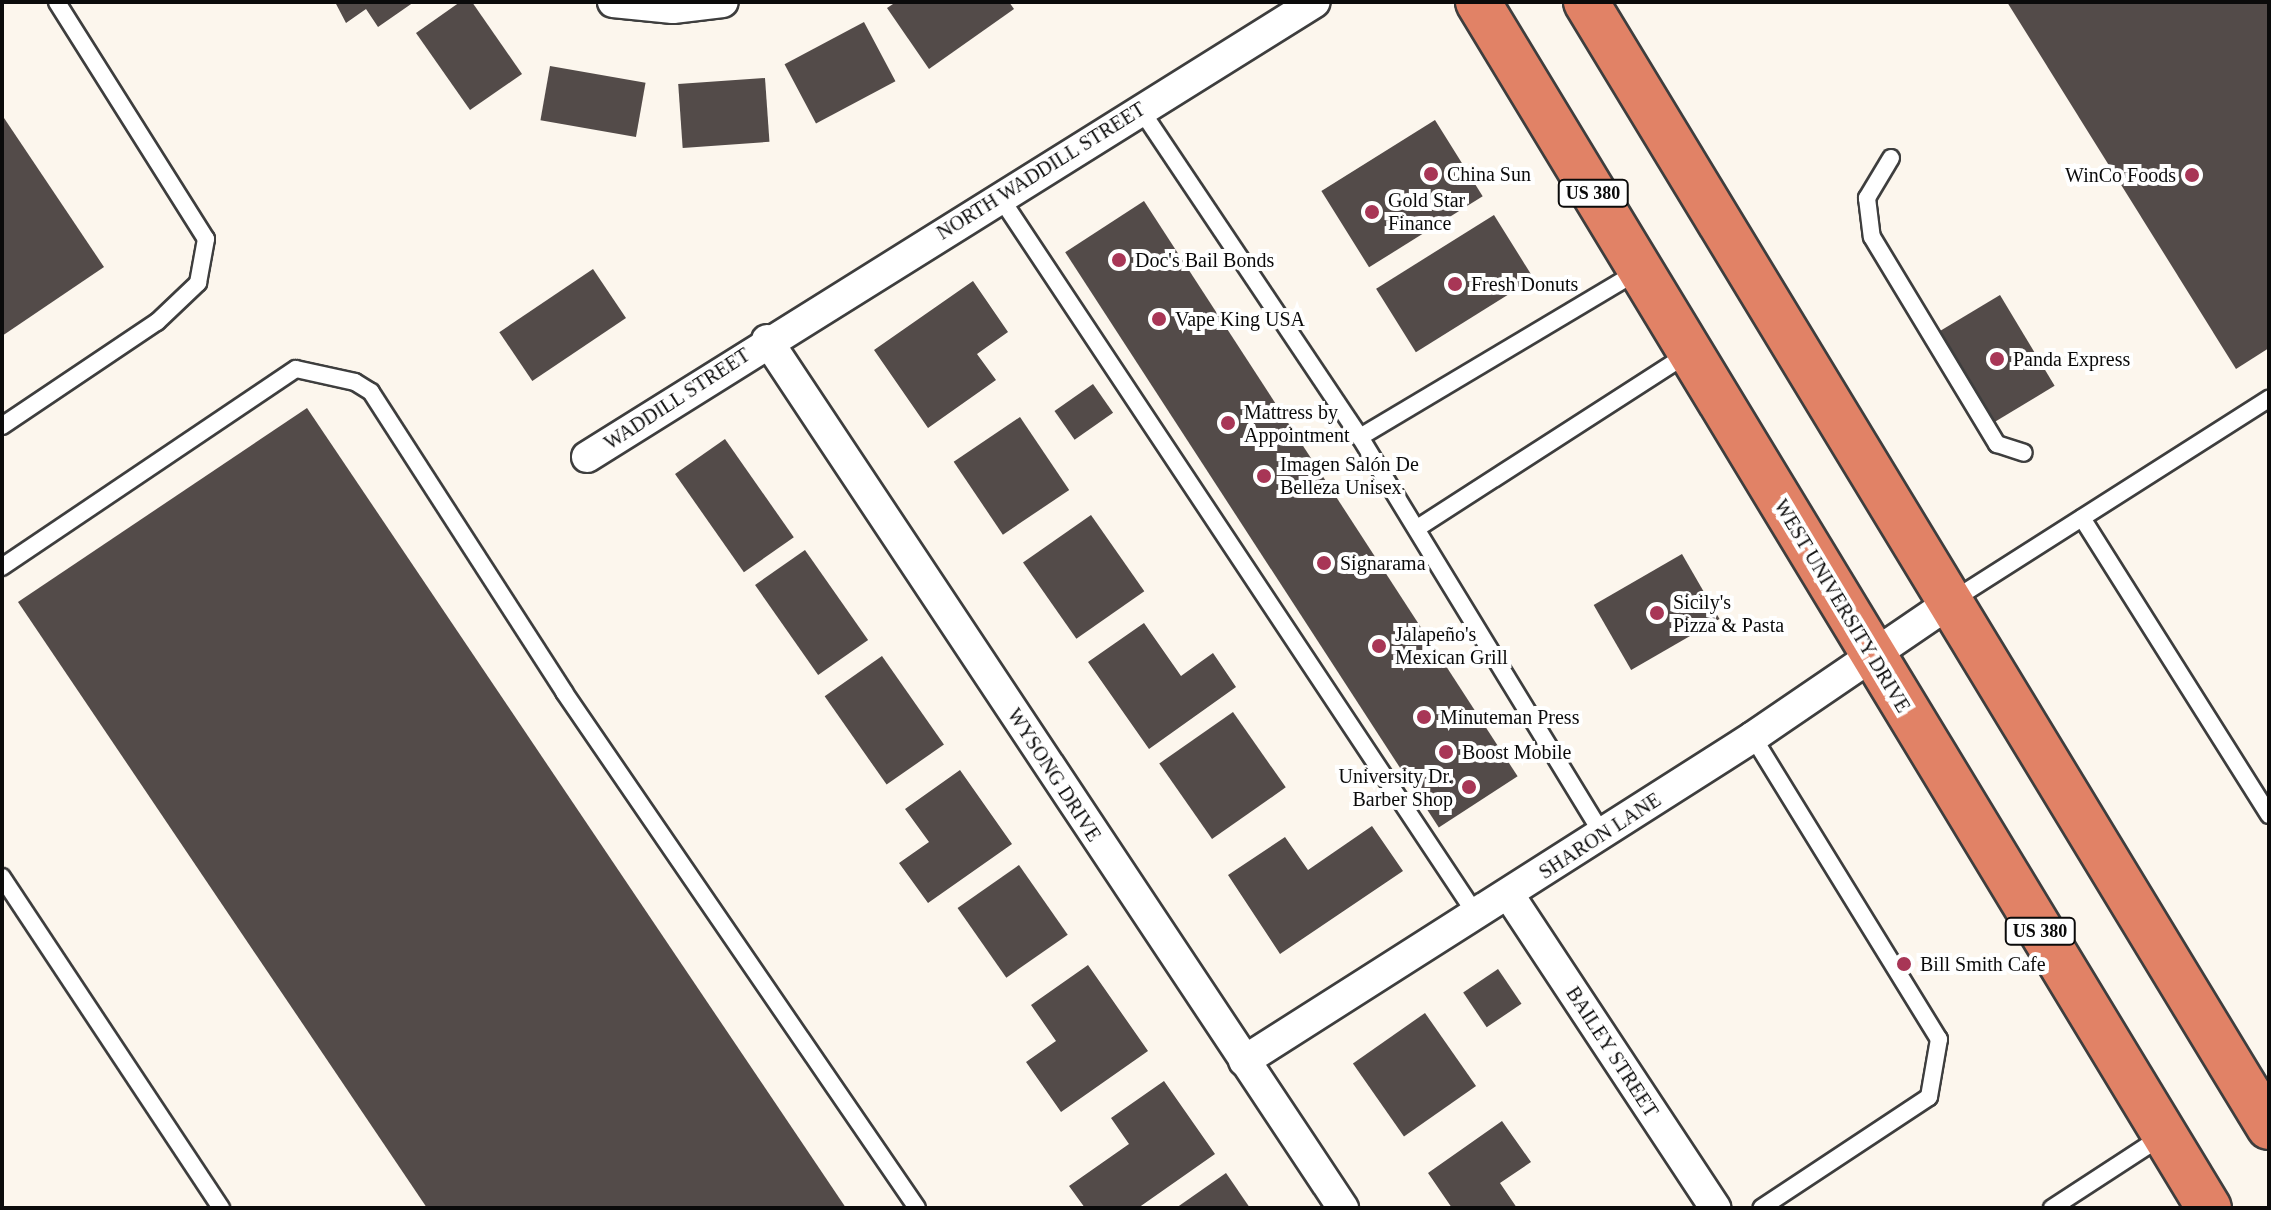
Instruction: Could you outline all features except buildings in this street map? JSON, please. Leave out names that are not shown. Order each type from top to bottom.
[{"type":"highway","name":"WEST UNIVERSITY DRIVE","points":[[1478,2],[2209,1208]]},
{"type":"highway","points":[[1586,2],[2269,1127]]},
{"type":"street","points":[[613,2],[673,8],[723,2]]},
{"type":"street","name":"NORTH WADDILL STREET","points":[[767,340],[1315,2]]},
{"type":"street","name":"WADDILL STREET","points":[[587,457],[767,340]]},
{"type":"street","name":"WYSONG DRIVE","points":[[767,340],[1343,1208]]},
{"type":"street","name":"SHARON LANE","points":[[1244,1061],[1477,916],[1753,737],[1951,602]]},
{"type":"street","name":"BAILEY STREET","points":[[1509,895],[1715,1208]]},
{"type":"lane","points":[[2,426],[157,322],[198,283],[206,239],[57,2]]},
{"type":"lane","points":[[1141,110],[1419,527],[1602,834]]},
{"type":"lane","points":[[1891,158],[1867,198],[1872,237],[1997,444],[2024,453]]},
{"type":"lane","points":[[1000,197],[1477,916]]},
{"type":"lane","points":[[1360,437],[1640,270]]},
{"type":"lane","points":[[1419,527],[1689,353]]},
{"type":"lane","points":[[2,567],[296,369],[355,382],[371,392],[564,692],[917,1208]]},
{"type":"lane","points":[[1951,602],[2269,399]]},
{"type":"lane","points":[[2082,518],[2269,815]]},
{"type":"lane","points":[[1753,737],[1939,1039],[1929,1097],[1761,1208]]},
{"type":"lane","points":[[2,877],[221,1208]]},
{"type":"lane","points":[[2052,1208],[2165,1134]]},
{"type":"place","name":"China Sun","points":[[1431,174]]},
{"type":"place","name":"WinCo Foods","points":[[2192,175]]},
{"type":"place","name":"Gold Star Finance","points":[[1372,212]]},
{"type":"place","name":"Doc's Bail Bonds","points":[[1119,260]]},
{"type":"place","name":"Fresh Donuts","points":[[1455,284]]},
{"type":"place","name":"Vape King USA","points":[[1159,319]]},
{"type":"place","name":"Panda Express","points":[[1997,359]]},
{"type":"place","name":"Mattress by Appointment","points":[[1228,423]]},
{"type":"place","name":"Imagen Salón De Belleza Unisex","points":[[1264,476]]},
{"type":"place","name":"Signarama","points":[[1324,563]]},
{"type":"place","name":"Sicily's Pizza & Pasta","points":[[1657,613]]},
{"type":"place","name":"Jalapeño's Mexican Grill","points":[[1379,646]]},
{"type":"place","name":"Minuteman Press","points":[[1424,717]]},
{"type":"place","name":"Boost Mobile","points":[[1446,752]]},
{"type":"place","name":"University Dr. Barber Shop","points":[[1469,787]]},
{"type":"place","name":"Bill Smith Cafe","points":[[1904,964]]}]
